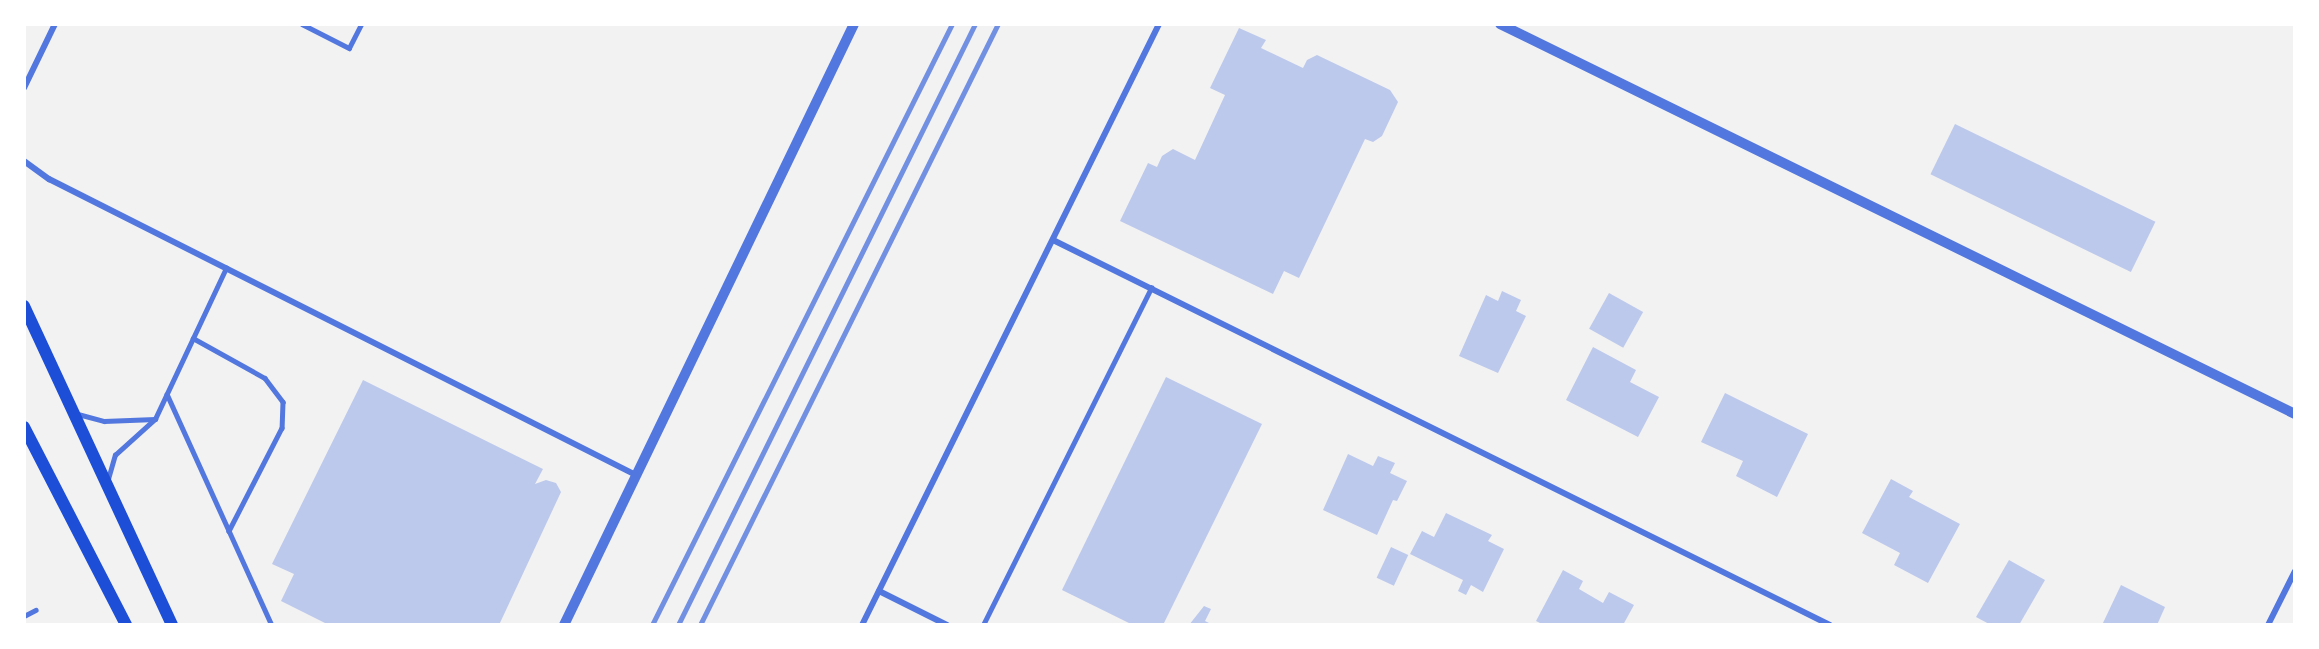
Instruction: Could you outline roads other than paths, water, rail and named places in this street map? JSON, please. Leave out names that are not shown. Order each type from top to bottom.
[{"type":"main road","points":[[24,306],[106,489],[172,625]]},
{"type":"main road","points":[[24,427],[126,625]]},
{"type":"street","points":[[24,88],[55,24]]},
{"type":"street","points":[[564,625],[854,24]]},
{"type":"street","points":[[862,625],[1160,24]]},
{"type":"street","points":[[1500,24],[2295,414]]},
{"type":"street","points":[[24,160],[49,179],[636,475]]},
{"type":"street","points":[[1053,240],[1830,625]]},
{"type":"street","points":[[2268,625],[2295,571]]},
{"type":"street","points":[[879,591],[947,625]]},
{"type":"lane","points":[[302,24],[349,48],[361,24]]},
{"type":"lane","points":[[106,489],[115,455],[155,419],[226,268]]},
{"type":"lane","points":[[983,625],[1151,288]]},
{"type":"lane","points":[[193,338],[265,378],[283,402],[282,428],[229,531]]},
{"type":"lane","points":[[167,394],[272,625]]},
{"type":"lane","points":[[71,412],[104,422],[155,419]]},
{"type":"lane","points":[[24,616],[36,610]]},
{"type":"railway","points":[[652,625],[952,24]]},
{"type":"railway","points":[[678,625],[975,24]]},
{"type":"railway","points":[[700,625],[998,24]]}]
